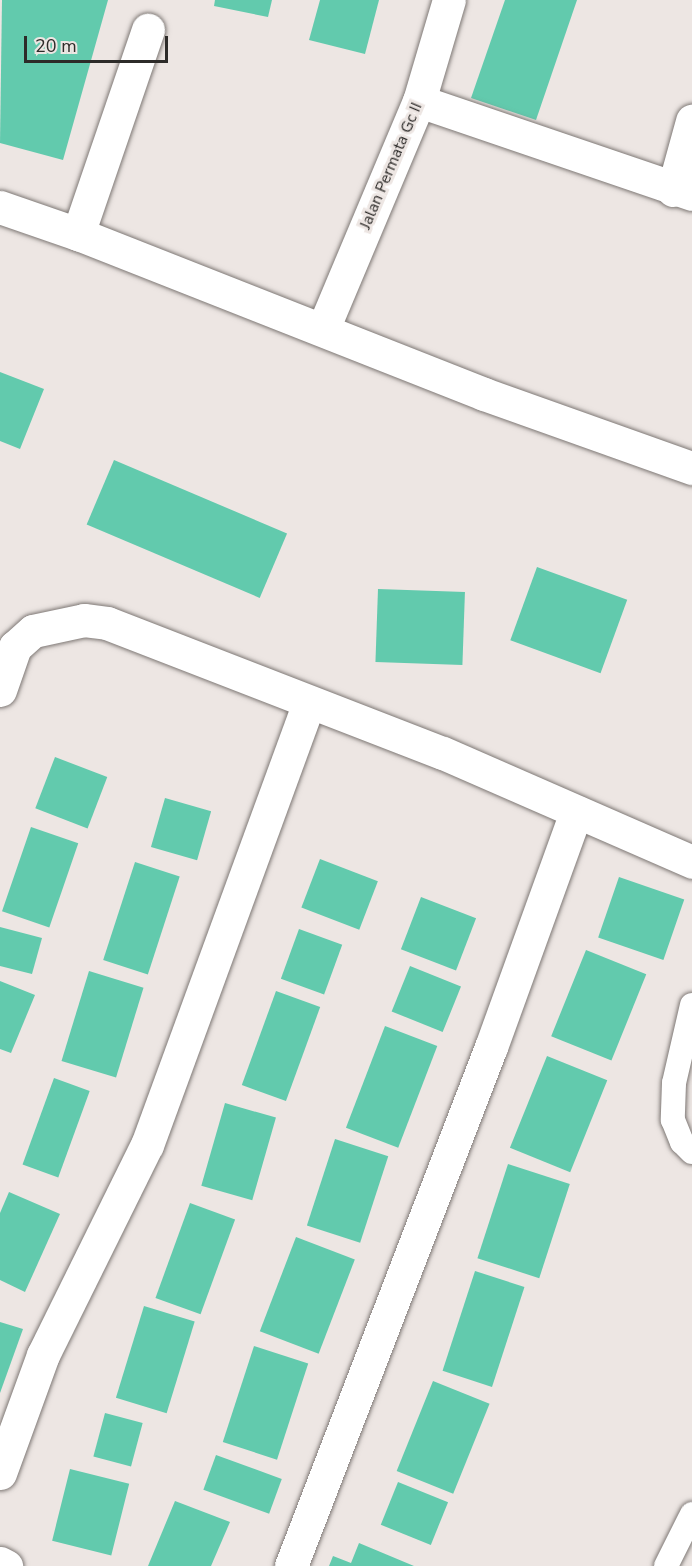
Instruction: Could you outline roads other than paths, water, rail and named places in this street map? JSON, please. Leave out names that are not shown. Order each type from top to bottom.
[{"type":"street","name":"Jalan Permata Gc II","points":[[322,329],[419,101],[449,0]]},
{"type":"street","points":[[78,234],[148,30]]},
{"type":"street","points":[[419,101],[682,192],[692,122]]},
{"type":"street","points":[[0,207],[78,234],[191,281],[322,329],[484,394],[692,468]]},
{"type":"street","points":[[0,690],[15,647],[33,631],[84,620],[107,623],[443,753],[692,862]]},
{"type":"street","points":[[0,1473],[43,1355],[147,1145],[309,703]]},
{"type":"street","points":[[291,1566],[491,1047],[576,812]]},
{"type":"street","points":[[0,1563],[6,1566]]},
{"type":"lane","points":[[692,1005],[674,1083],[673,1120],[682,1142],[692,1152]]},
{"type":"lane","points":[[666,1566],[692,1514]]}]
